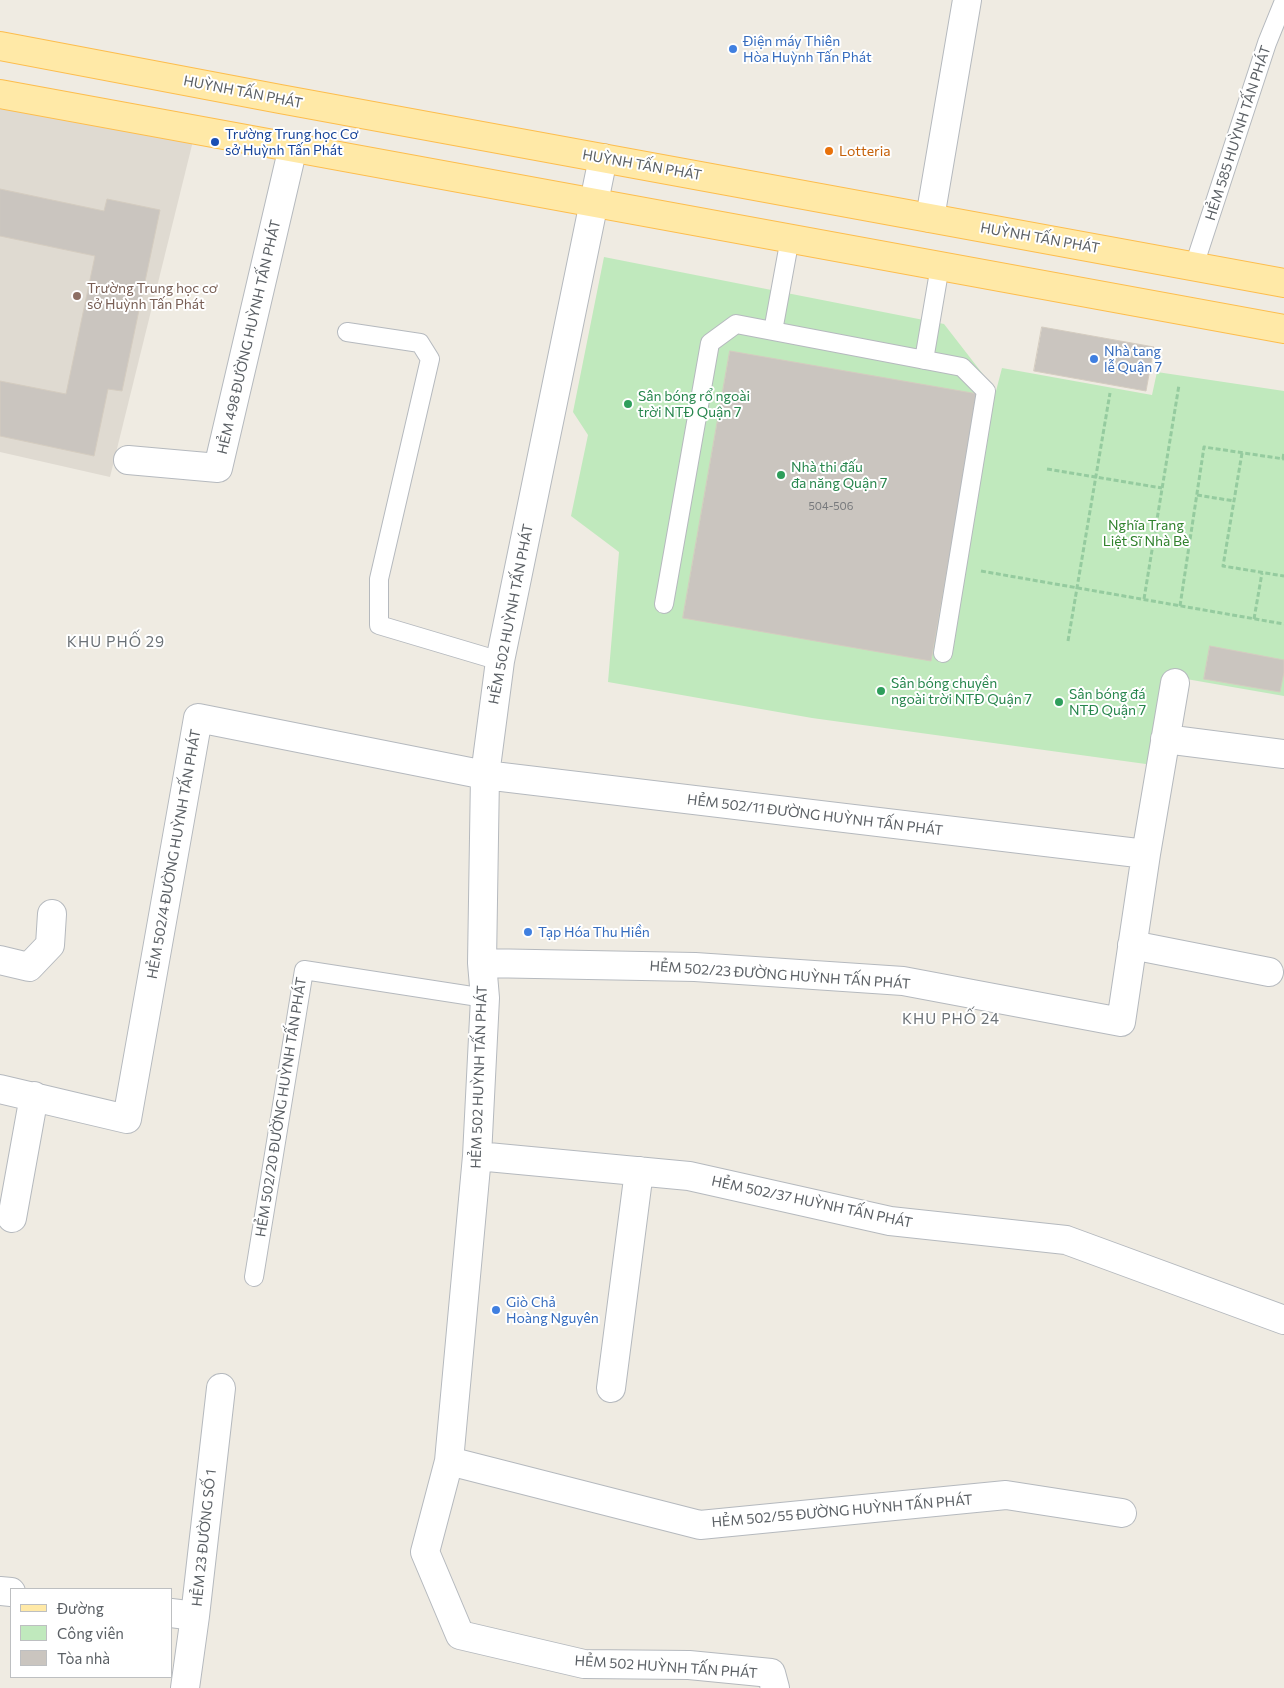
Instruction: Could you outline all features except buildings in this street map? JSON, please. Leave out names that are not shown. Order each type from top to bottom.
[{"type":"main road","name":"HUỲNH TẤN PHÁT","points":[[0,46],[270,98],[1284,283]]},
{"type":"main road","points":[[0,94],[1284,329]]},
{"type":"street","points":[[930,218],[967,0]]},
{"type":"street","name":"HẺM 498 ĐƯỜNG HUỲNH TẤN PHÁT","points":[[128,460],[218,468],[293,147]]},
{"type":"street","name":"HẺM 502 HUỲNH TẤN PHÁT","points":[[603,158],[500,661],[484,775],[482,963],[485,998],[477,1156],[449,1461],[425,1552],[460,1635],[584,1664],[690,1665],[771,1673],[775,1688]]},
{"type":"street","name":"HẺM 502/23 ĐƯỜNG HUỲNH TẤN PHÁT","points":[[482,963],[695,967],[903,981],[1121,1022],[1164,739],[1175,683]]},
{"type":"street","name":"HẺM 502/4 ĐƯỜNG HUỲNH TẤN PHÁT","points":[[0,1089],[127,1119],[198,718],[484,775]]},
{"type":"street","points":[[1164,739],[1284,754]]},
{"type":"street","name":"HẺM 502/11 ĐƯỜNG HUỲNH TẤN PHÁT","points":[[484,775],[1146,854]]},
{"type":"street","points":[[0,960],[29,967],[50,945],[52,914]]},
{"type":"street","points":[[1132,945],[1269,972]]},
{"type":"street","points":[[12,1218],[34,1096]]},
{"type":"street","name":"HẺM 502/37 HUỲNH TẤN PHÁT","points":[[477,1156],[689,1176],[890,1221],[1066,1240],[1284,1320]]},
{"type":"street","points":[[611,1388],[639,1171]]},
{"type":"street","name":"HẺM 23 ĐƯỜNG SỐ 1","points":[[185,1688],[183,1615],[221,1388]]},
{"type":"street","name":"HẺM 502/55 ĐƯỜNG HUỲNH TẤN PHÁT","points":[[449,1461],[700,1525],[1006,1496],[1122,1513]]},
{"type":"lane","name":"HẺM 585 HUỲNH TẤN PHÁT","points":[[1194,266],[1266,43],[1280,22],[1284,2]]},
{"type":"lane","points":[[773,332],[790,238]]},
{"type":"lane","points":[[924,360],[940,266]]},
{"type":"lane","points":[[664,604],[710,342],[736,324],[962,367],[986,391],[943,653]]},
{"type":"lane","points":[[346,332],[420,343],[430,359],[379,579],[379,625],[500,661]]},
{"type":"lane","name":"HẺM 502/20 ĐƯỜNG HUỲNH TẤN PHÁT","points":[[254,1277],[304,970],[485,998]]},
{"type":"path","points":[[1144,599],[1179,385]]},
{"type":"path","points":[[1068,641],[1110,393]]},
{"type":"path","points":[[1180,606],[1204,447],[1283,459],[1284,452]]},
{"type":"path","points":[[1242,453],[1223,566],[1284,576]]},
{"type":"path","points":[[1047,469],[1162,488]]},
{"type":"path","points":[[1197,494],[1234,501]]},
{"type":"path","points":[[980,571],[1284,624]]},
{"type":"path","points":[[1254,619],[1262,573]]},
{"type":"shaded area","name":"Trường Trung học cơ sở Huỳnh Tấn Phát","points":[[0,107],[193,141],[110,477],[0,452]]},
{"type":"green space","name":"Nhà thi đấu đa năng Quận 7","points":[[604,257],[944,324],[996,391],[1002,368],[1152,395],[1157,372],[1284,391],[1284,696],[1169,676],[1153,765],[812,718],[608,682],[619,552],[571,516],[588,435],[573,412]]},
{"type":"place","name":"Điện máy Thiên Hòa Huỳnh Tấn Phát","points":[[733,49]]},
{"type":"place","name":"Trường Trung học Cơ sở Huỳnh Tấn Phát","points":[[215,142]]},
{"type":"place","name":"Lotteria","points":[[829,151]]},
{"type":"place","name":"Trường Trung học cơ sở Huỳnh Tấn Phát","points":[[77,296]]},
{"type":"place","name":"Nhà tang lễ Quận 7","points":[[1094,359]]},
{"type":"place","name":"Sân bóng rổ ngoài trời NTĐ Quận 7","points":[[628,404]]},
{"type":"place","name":"Nhà thi đấu đa năng Quận 7","points":[[781,475]]},
{"type":"place","name":"Sân bóng chuyền ngoài trời NTĐ Quận 7","points":[[881,691]]},
{"type":"place","name":"Sân bóng đá NTĐ Quận 7","points":[[1059,702]]},
{"type":"place","name":"Tạp Hóa Thu Hiền","points":[[528,932]]},
{"type":"place","name":"Giò Chả Hoàng Nguyên","points":[[496,1310]]},
{"type":"district","name":"KHU PHỐ 29","points":[[116,642]]},
{"type":"district","name":"KHU PHỐ 24","points":[[951,1019]]},
{"type":"park label","name":"Nghĩa Trang Liệt Sĩ Nhà Bè","points":[[1146,534]]}]
